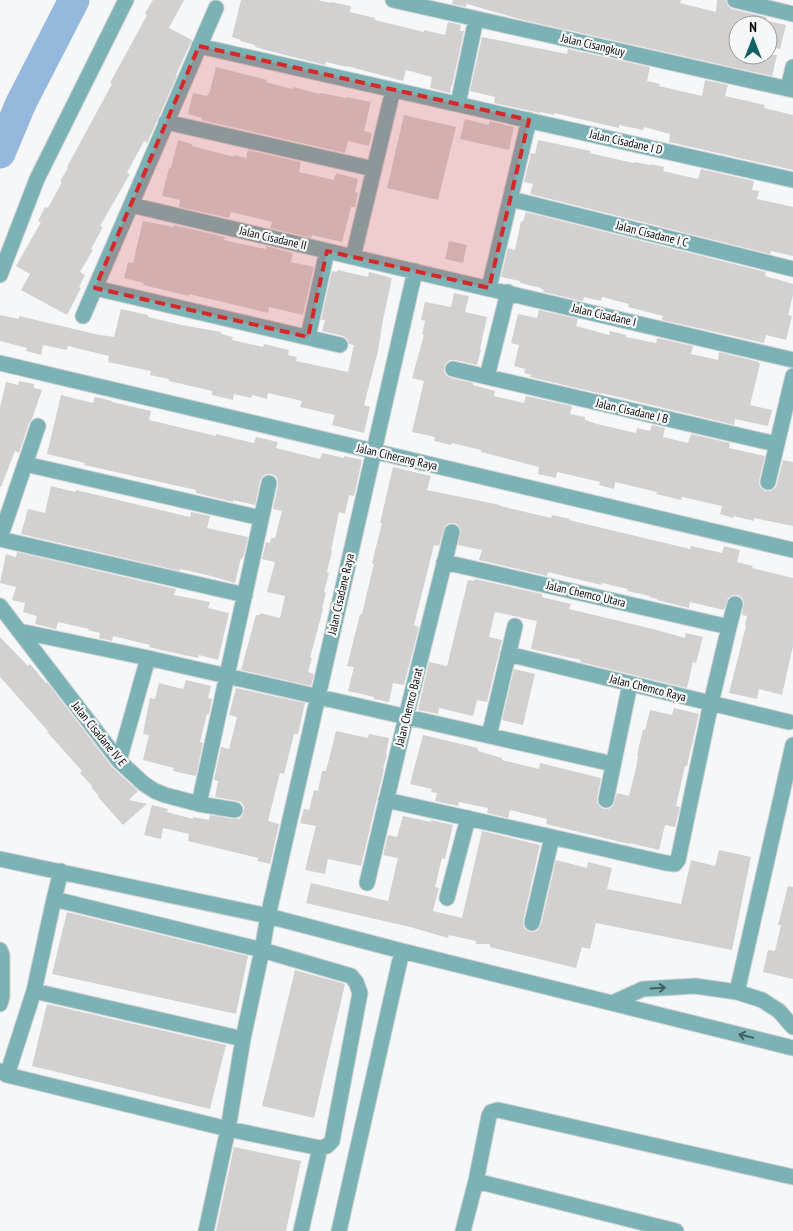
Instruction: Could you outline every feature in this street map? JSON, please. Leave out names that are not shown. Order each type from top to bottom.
[{"type":"street","points":[[0,275],[37,179],[126,0]]},
{"type":"street","name":"Jalan Cisangkuy","points":[[393,0],[790,89]]},
{"type":"street","points":[[735,0],[793,14]]},
{"type":"street","points":[[83,316],[216,8]]},
{"type":"street","points":[[458,104],[476,19]]},
{"type":"street","name":"Jalan Cisadane I D","points":[[199,46],[793,180]]},
{"type":"street","points":[[790,89],[793,67]]},
{"type":"street","points":[[352,256],[393,90]]},
{"type":"street","points":[[489,288],[529,120]]},
{"type":"street","points":[[166,122],[374,169]]},
{"type":"street","name":"Jalan Cisadane I C","points":[[511,198],[793,269]]},
{"type":"street","name":"Jalan Cisadane II","points":[[131,205],[415,271]]},
{"type":"street","points":[[308,337],[327,251]]},
{"type":"street","name":"Jalan Cisadane I","points":[[415,271],[793,360]]},
{"type":"street","name":"Jalan Cisadane Raya","points":[[206,1231],[228,1129],[243,1039],[268,916],[415,271]]},
{"type":"street","points":[[95,288],[340,345]]},
{"type":"street","points":[[487,377],[508,292]]},
{"type":"street","name":"Jalan Ciherang Raya","points":[[0,363],[793,550]]},
{"type":"street","name":"Jalan Cisadane I B","points":[[453,370],[776,444]]},
{"type":"street","points":[[768,482],[793,376]]},
{"type":"street","points":[[38,426],[0,539],[245,595]]},
{"type":"street","points":[[26,464],[261,518]]},
{"type":"street","points":[[199,804],[269,483]]},
{"type":"street","name":"Jalan Chemco Barat","points":[[367,883],[452,532]]},
{"type":"street","name":"Jalan Chemco Utara","points":[[444,562],[729,627]]},
{"type":"street","points":[[386,800],[666,864],[675,864],[678,860],[711,703],[735,604]]},
{"type":"street","name":"Jalan Cisadane IV E","points":[[0,606],[119,761],[144,784],[155,791],[199,804],[235,810]]},
{"type":"street","points":[[489,736],[515,626]]},
{"type":"street","points":[[19,631],[148,658],[613,764]]},
{"type":"street","name":"Jalan Chemco Raya","points":[[508,654],[789,722]]},
{"type":"street","points":[[119,761],[148,658]]},
{"type":"street","points":[[606,800],[630,684]]},
{"type":"street","points":[[737,992],[793,745]]},
{"type":"street","points":[[447,898],[468,818]]},
{"type":"street","points":[[532,923],[552,837]]},
{"type":"street","points":[[0,859],[268,916],[793,1048]]},
{"type":"street","points":[[54,899],[262,950],[354,978],[360,993],[332,1141],[327,1146],[320,1148],[228,1129],[4,1073],[34,990],[54,899],[61,871]]},
{"type":"street","points":[[0,950],[2,955],[2,997],[0,1004]]},
{"type":"street","points":[[339,1231],[402,951]]},
{"type":"street","points":[[612,1003],[643,989],[695,986],[737,992],[762,1000],[779,1011],[793,1027]]},
{"type":"street","points":[[34,990],[243,1039]]},
{"type":"street","points":[[463,1231],[489,1116],[491,1112],[498,1110],[793,1177]]},
{"type":"street","points":[[301,1231],[320,1148]]},
{"type":"street","points":[[476,1180],[676,1231]]},
{"type":"highlighted area","points":[[199,46],[529,120],[489,288],[327,251],[308,337],[95,288]]},
{"type":"building","points":[[153,0],[184,0],[169,28],[192,40],[148,141],[147,143],[144,141],[127,173],[130,174],[100,226],[103,227],[91,249],[93,250],[80,272],[85,275],[79,287],[81,288],[67,315],[21,290],[30,274],[16,266],[41,222],[38,221],[45,207],[48,208],[62,182],[60,181],[67,167],[112,84],[110,83],[147,15],[145,13]]},
{"type":"building","points":[[241,0],[318,0],[331,2],[351,6],[350,12],[375,18],[375,20],[445,35],[448,22],[461,25],[460,31],[464,31],[450,93],[430,88],[432,77],[406,70],[403,81],[347,66],[326,62],[325,65],[255,47],[255,45],[240,41],[232,37]]},
{"type":"building","points":[[453,0],[681,0],[680,3],[716,12],[717,0],[726,0],[728,6],[732,9],[758,15],[728,15],[728,65],[775,65],[772,76],[523,20],[467,4],[467,1],[466,7],[452,4]]},
{"type":"building","points":[[778,23],[786,25],[780,49],[778,48]]},
{"type":"building","points":[[482,37],[567,54],[568,49],[650,67],[647,81],[660,84],[659,86],[702,96],[705,80],[728,85],[725,96],[765,105],[764,108],[793,115],[793,170],[669,142],[670,134],[644,127],[643,130],[619,125],[619,128],[554,113],[554,115],[540,113],[494,103],[495,97],[470,91]]},
{"type":"building","points":[[216,67],[267,80],[266,82],[292,89],[293,87],[319,94],[371,102],[364,131],[372,133],[369,146],[348,141],[345,153],[201,120],[202,118],[188,114],[193,93],[207,96],[209,94]]},
{"type":"building","points":[[404,115],[456,127],[438,200],[387,188]]},
{"type":"building","points":[[465,119],[489,125],[489,121],[514,127],[509,150],[460,139]]},
{"type":"building","points":[[178,140],[192,144],[192,146],[234,157],[234,155],[246,158],[248,150],[301,162],[299,172],[334,180],[336,173],[358,179],[355,192],[358,193],[355,207],[351,207],[342,242],[312,235],[311,238],[270,228],[272,222],[231,212],[229,218],[179,207],[180,200],[162,196]]},
{"type":"building","points":[[538,140],[591,151],[590,153],[624,161],[664,167],[663,171],[698,179],[701,169],[754,181],[752,190],[759,191],[757,199],[793,207],[793,256],[771,251],[770,254],[530,194],[533,184],[524,182],[531,153],[535,154]]},
{"type":"building","points":[[526,212],[766,272],[765,276],[793,284],[793,295],[788,315],[792,316],[786,340],[766,335],[764,343],[662,320],[663,316],[628,307],[629,304],[602,297],[601,301],[584,297],[582,301],[543,292],[544,290],[541,288],[501,277],[508,248],[515,250],[521,221],[523,221]]},
{"type":"building","points":[[143,221],[174,227],[174,225],[225,237],[224,240],[266,249],[266,246],[293,253],[291,262],[314,267],[303,315],[269,307],[268,313],[143,285],[144,283],[124,278],[128,262],[133,263]]},
{"type":"building","points":[[449,241],[467,245],[463,263],[445,259]]},
{"type":"building","points":[[338,270],[368,277],[369,272],[392,278],[378,351],[364,405],[370,407],[364,433],[332,425],[335,415],[300,407],[302,401],[268,393],[267,399],[252,395],[251,398],[234,394],[233,400],[212,395],[212,391],[150,375],[151,371],[108,362],[109,356],[68,346],[67,350],[43,345],[41,355],[26,351],[27,348],[0,341],[0,315],[19,319],[19,316],[114,337],[121,309],[182,325],[221,332],[221,334],[233,337],[232,340],[263,347],[264,344],[289,350],[288,355],[297,357],[296,361],[348,372],[354,345],[349,344],[343,336],[322,331],[325,320],[321,320],[332,271],[337,272]]},
{"type":"building","points":[[454,293],[469,296],[465,312],[487,317],[477,365],[450,360],[444,367],[444,372],[447,376],[495,391],[494,396],[524,403],[526,396],[572,406],[570,414],[585,417],[585,420],[597,424],[636,433],[637,428],[650,431],[652,425],[665,428],[663,437],[688,443],[691,434],[730,443],[729,448],[765,456],[759,484],[765,491],[775,488],[783,460],[793,462],[793,526],[754,518],[754,521],[733,516],[733,518],[720,514],[722,506],[682,497],[681,500],[615,482],[614,489],[599,485],[600,482],[557,472],[556,478],[538,474],[539,467],[481,452],[481,450],[434,441],[435,437],[412,432],[424,381],[412,378],[424,335],[422,334],[425,321],[421,320],[425,302],[451,307]]},
{"type":"building","points":[[539,310],[578,319],[576,326],[609,335],[610,331],[626,335],[626,337],[656,343],[657,338],[693,346],[691,354],[718,360],[719,352],[759,362],[750,405],[772,410],[768,426],[735,419],[734,425],[530,377],[531,375],[524,373],[525,369],[514,366],[519,345],[511,343],[518,314],[537,318]]},
{"type":"building","points":[[19,381],[34,384],[34,388],[42,390],[19,453],[15,451],[1,487],[0,408],[6,382],[18,385]]},
{"type":"building","points":[[61,395],[93,403],[95,397],[151,411],[149,420],[216,436],[216,434],[254,443],[256,437],[278,442],[276,448],[320,459],[322,453],[362,460],[354,496],[349,495],[345,514],[339,512],[327,572],[329,573],[324,592],[326,593],[323,609],[310,658],[312,658],[308,672],[314,674],[311,686],[241,670],[256,615],[260,615],[260,613],[280,618],[285,596],[267,592],[275,562],[262,559],[266,542],[270,543],[271,538],[275,538],[282,511],[273,509],[278,485],[276,476],[266,474],[262,477],[255,505],[196,493],[196,490],[84,465],[85,463],[47,454]]},
{"type":"building","points":[[393,467],[431,476],[427,490],[551,518],[552,515],[570,519],[690,549],[691,546],[722,553],[724,546],[740,550],[737,562],[753,566],[752,568],[793,578],[793,646],[782,695],[759,689],[757,699],[729,693],[747,616],[742,615],[744,602],[738,595],[728,598],[724,610],[690,602],[689,608],[602,583],[601,585],[548,572],[547,576],[479,560],[482,550],[458,545],[461,530],[454,523],[449,523],[445,526],[439,546],[434,545],[414,625],[419,627],[404,685],[393,683],[389,702],[348,691],[354,667],[347,666],[374,564],[372,563]]},
{"type":"building","points":[[51,486],[75,492],[76,490],[190,517],[191,512],[210,516],[207,528],[248,537],[235,583],[207,575],[180,569],[180,571],[21,534],[28,509],[45,513]]},
{"type":"building","points":[[17,552],[176,589],[174,595],[210,602],[208,608],[229,613],[218,660],[199,655],[198,658],[170,652],[113,636],[112,641],[99,638],[100,633],[58,622],[56,629],[35,624],[37,616],[23,612],[25,603],[12,600],[16,587],[0,583],[6,554],[16,557]]},
{"type":"building","points":[[475,579],[542,594],[542,597],[571,604],[569,609],[685,638],[686,633],[703,637],[696,663],[693,662],[687,688],[531,649],[537,621],[495,612],[489,637],[502,640],[487,702],[477,700],[473,716],[439,708],[438,714],[418,710],[429,662],[447,666],[468,580],[474,581]]},
{"type":"building","points":[[0,637],[28,666],[30,664],[47,682],[112,767],[138,791],[129,800],[147,804],[123,825],[98,797],[92,786],[80,773],[82,771],[0,677]]},
{"type":"building","points":[[514,669],[535,674],[523,725],[502,720]]},
{"type":"building","points":[[186,680],[211,686],[208,698],[212,699],[200,742],[203,743],[196,776],[173,771],[174,768],[143,760],[149,735],[143,734],[150,698],[155,699],[159,683],[183,689]]},
{"type":"building","points":[[236,688],[305,703],[298,734],[294,734],[284,774],[280,773],[268,821],[279,824],[270,864],[257,861],[258,858],[188,841],[189,834],[163,828],[161,839],[144,835],[152,805],[168,809],[167,812],[193,819],[193,817],[209,820],[210,815],[234,819],[239,819],[242,816],[244,807],[241,802],[215,797],[218,781],[214,780],[221,747],[229,749],[237,717],[229,715]]},
{"type":"building","points":[[674,708],[699,714],[676,806],[680,807],[675,827],[665,825],[659,850],[546,824],[547,819],[510,810],[508,818],[487,813],[488,808],[459,802],[458,806],[435,801],[437,793],[431,792],[432,789],[410,784],[423,735],[478,748],[478,751],[502,758],[502,760],[539,769],[540,763],[601,778],[597,802],[600,807],[608,809],[613,806],[617,793],[629,796],[643,729],[645,730],[650,710],[672,715]]},
{"type":"building","points":[[336,731],[368,738],[369,734],[389,738],[384,769],[361,866],[328,859],[325,874],[305,870],[316,826],[300,823],[304,809],[309,810],[314,790],[318,791],[322,771],[326,771]]},
{"type":"building","points":[[403,816],[453,825],[445,859],[442,858],[435,887],[439,888],[433,911],[462,918],[482,831],[540,845],[523,921],[525,929],[530,932],[538,930],[541,925],[556,860],[587,868],[588,862],[612,868],[607,889],[681,904],[691,860],[715,866],[719,850],[751,857],[732,950],[596,923],[590,949],[582,947],[576,968],[490,947],[490,944],[476,944],[476,941],[449,935],[448,938],[410,927],[306,903],[311,883],[388,901],[398,858],[383,855],[388,835],[397,837]]},
{"type":"building","points":[[788,886],[793,887],[793,979],[763,972],[768,950],[775,951],[781,925],[778,925]]},
{"type":"building","points":[[67,912],[248,956],[236,1014],[52,974]]},
{"type":"building","points":[[295,970],[345,984],[314,1118],[262,1106]]},
{"type":"building","points":[[47,1004],[226,1045],[210,1109],[32,1066]]},
{"type":"building","points":[[234,1147],[301,1161],[286,1231],[216,1231]]},
{"type":"waterway","points":[[0,153],[21,103],[74,0]]}]
